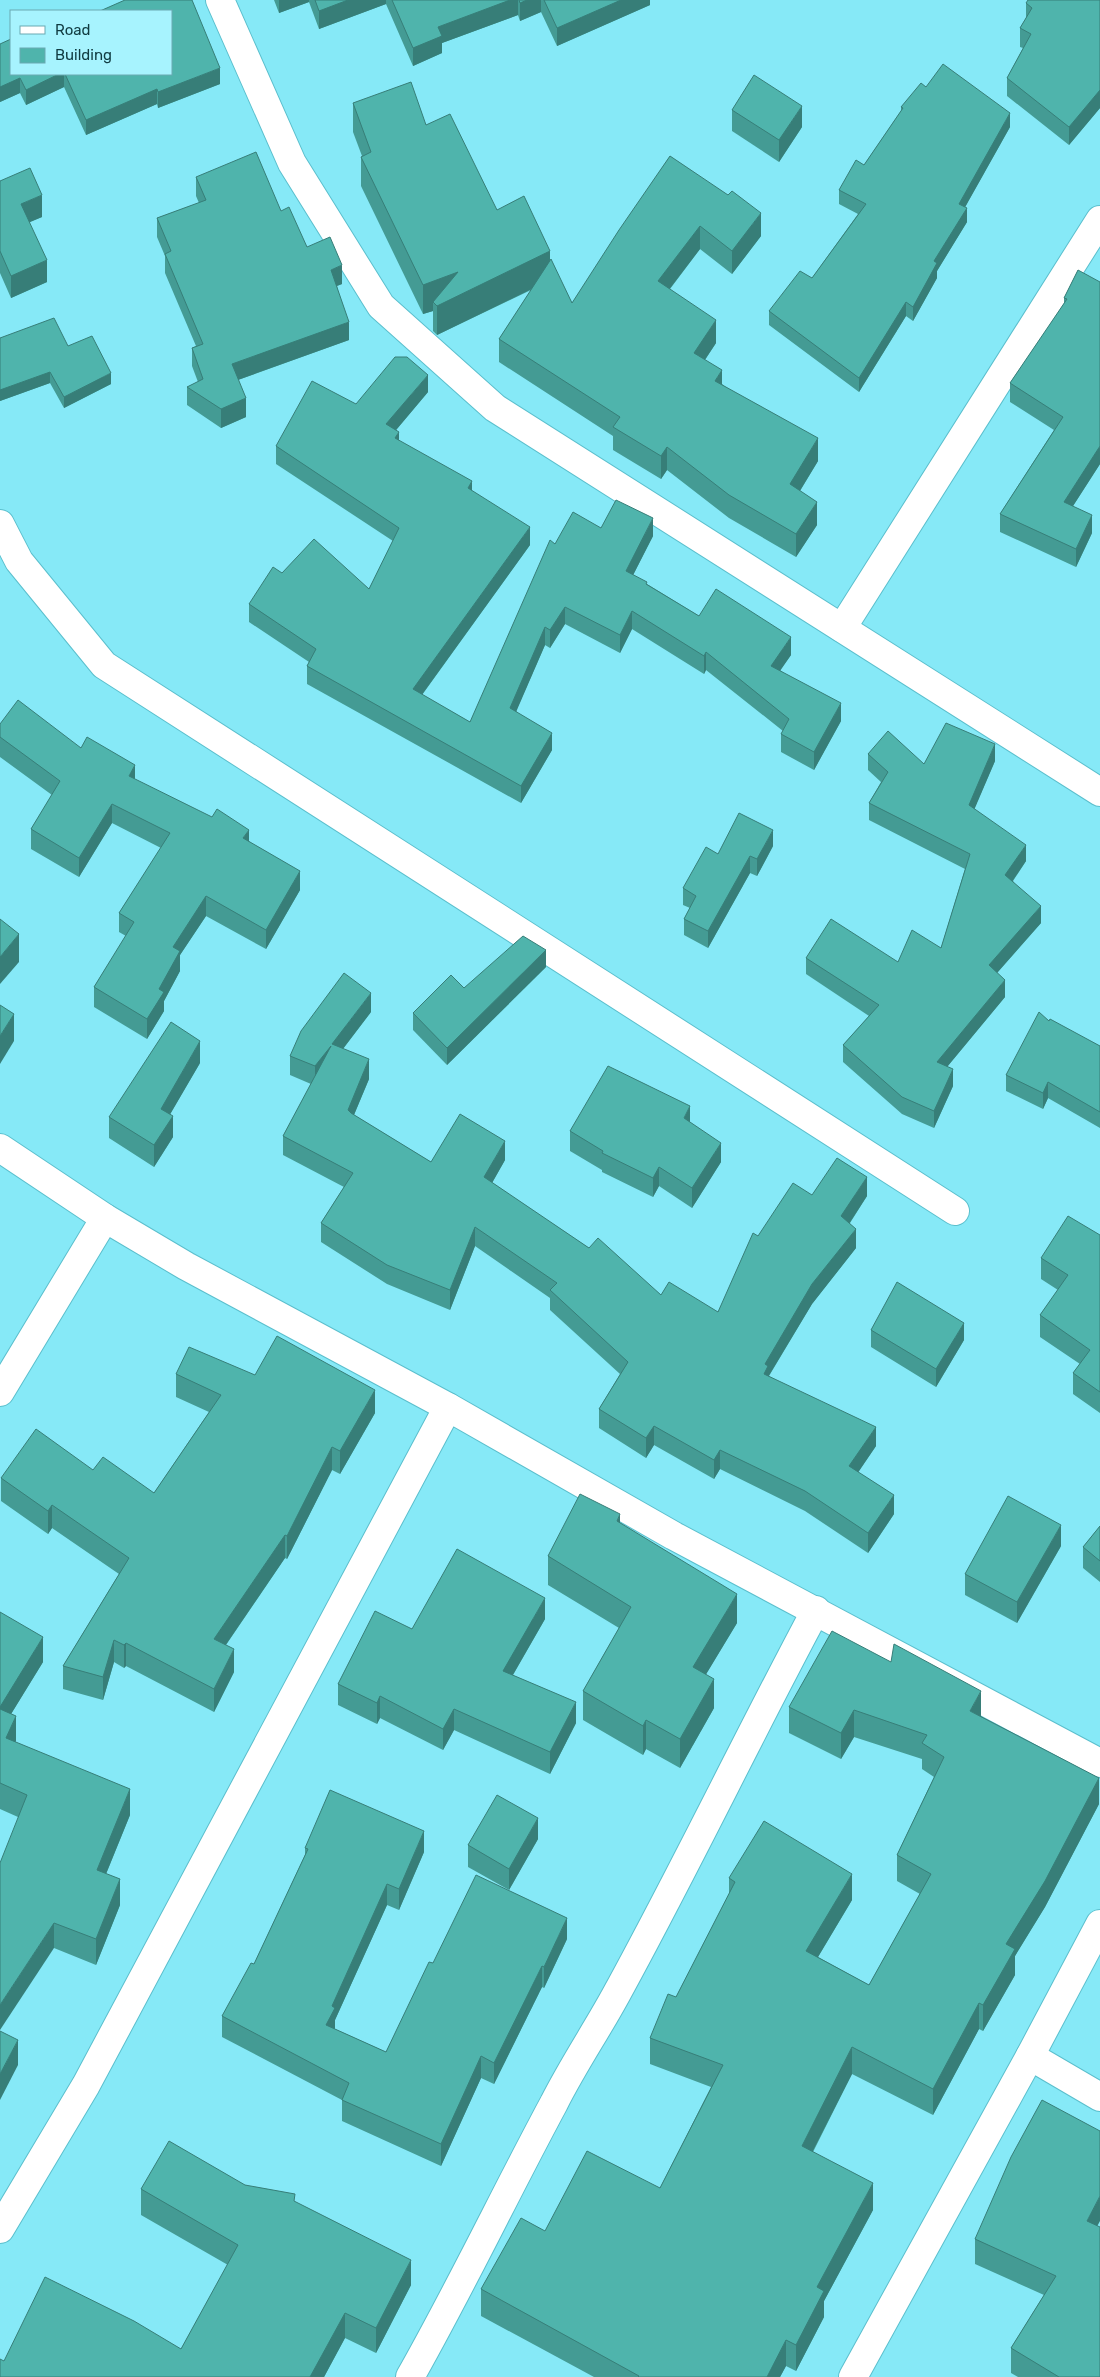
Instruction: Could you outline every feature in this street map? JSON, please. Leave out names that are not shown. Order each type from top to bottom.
[{"type":"street","points":[[220,0],[292,163],[381,306],[495,408],[1100,792]]},
{"type":"street","points":[[842,628],[1100,220]]},
{"type":"street","points":[[0,524],[19,561],[104,665],[956,1212]]},
{"type":"street","points":[[0,1148],[104,1218],[186,1266],[448,1407],[674,1536],[1100,1763]]},
{"type":"street","points":[[0,1392],[104,1218]]},
{"type":"street","points":[[0,2229],[86,2086],[448,1407]]},
{"type":"street","points":[[410,2377],[451,2303],[554,2101],[648,1935],[758,1717],[816,1610]]},
{"type":"street","points":[[853,2377],[1030,2056],[1100,1924]]},
{"type":"street","points":[[1030,2056],[1100,2097]]},
{"type":"building","points":[[125,0],[192,0],[220,68],[158,92],[157,89],[86,120],[65,75],[172,75],[172,10],[102,10]]},
{"type":"building","points":[[315,0],[348,0],[319,11]]},
{"type":"building","points":[[392,0],[510,0],[438,27],[442,36],[413,48]]},
{"type":"building","points":[[544,0],[621,0],[557,28]]},
{"type":"building","points":[[1028,0],[1100,0],[1100,90],[1069,127],[1007,78],[1031,34],[1020,28],[1032,8],[1026,3]]},
{"type":"building","points":[[10,39],[10,75],[57,75],[26,90],[20,78],[0,87],[0,44]]},
{"type":"building","points":[[943,64],[1010,113],[959,204],[967,208],[934,261],[937,263],[913,307],[906,302],[859,378],[769,311],[800,271],[812,278],[866,204],[839,190],[856,160],[864,165],[903,108],[901,107],[921,83],[926,87]]},
{"type":"building","points":[[754,75],[802,106],[779,140],[732,110]]},
{"type":"building","points":[[411,82],[426,125],[450,114],[497,210],[524,196],[550,251],[437,306],[433,302],[458,272],[423,285],[361,157],[371,152],[353,103]]},
{"type":"building","points":[[256,152],[281,211],[289,207],[307,247],[330,237],[342,265],[331,270],[349,322],[232,364],[246,398],[221,409],[187,387],[203,379],[192,348],[203,344],[165,254],[171,251],[157,218],[206,200],[196,177]]},
{"type":"building","points":[[670,156],[728,195],[732,191],[761,213],[732,251],[700,226],[658,281],[716,320],[694,353],[722,370],[715,381],[818,438],[790,484],[817,502],[796,534],[729,495],[667,447],[661,456],[613,427],[620,417],[499,339],[551,259],[572,303]]},
{"type":"building","points":[[30,168],[42,195],[21,204],[47,260],[11,276],[0,251],[0,181]]},
{"type":"building","points":[[1078,270],[1100,282],[1100,446],[1064,502],[1092,515],[1076,549],[1000,514],[1063,417],[1010,383],[1067,299],[1064,298]]},
{"type":"building","points":[[54,318],[68,346],[92,336],[111,373],[64,397],[50,372],[0,390],[0,338]]},
{"type":"building","points":[[395,357],[407,357],[428,375],[386,424],[399,432],[395,438],[472,481],[468,488],[530,527],[413,689],[470,722],[550,540],[555,544],[573,512],[601,528],[616,500],[653,518],[626,571],[647,582],[646,584],[699,616],[716,589],[791,637],[771,666],[841,703],[814,752],[781,734],[789,719],[706,652],[704,656],[632,611],[620,635],[565,607],[550,630],[545,627],[510,708],[552,733],[521,786],[307,666],[316,649],[249,604],[273,567],[282,573],[314,539],[369,589],[399,528],[276,446],[312,381],[356,404]]},
{"type":"building","points":[[18,700],[81,748],[87,737],[135,765],[129,776],[212,817],[217,809],[249,830],[243,838],[300,871],[266,930],[206,896],[173,947],[180,951],[159,989],[164,992],[147,1019],[94,987],[134,922],[119,913],[170,833],[112,804],[79,858],[31,829],[60,781],[0,737],[0,724]]},
{"type":"building","points":[[946,723],[995,744],[969,805],[1026,845],[1005,875],[1041,906],[989,965],[1005,980],[937,1062],[953,1069],[934,1111],[902,1097],[843,1045],[879,1005],[806,958],[831,919],[898,962],[912,930],[941,948],[970,854],[869,803],[888,772],[868,754],[888,731],[924,764]]},
{"type":"building","points":[[739,813],[773,830],[757,859],[750,856],[708,931],[684,919],[696,896],[683,888],[706,847],[718,854]]},
{"type":"building","points":[[0,919],[19,934],[0,957]]},
{"type":"building","points":[[523,936],[546,950],[447,1048],[413,1013],[451,975],[464,988]]},
{"type":"building","points":[[344,973],[371,993],[332,1044],[369,1059],[348,1110],[431,1162],[460,1114],[505,1141],[484,1177],[589,1248],[598,1238],[661,1295],[669,1282],[718,1312],[753,1233],[758,1236],[793,1183],[812,1195],[837,1158],[867,1177],[841,1216],[856,1229],[812,1284],[765,1364],[768,1366],[764,1374],[876,1427],[849,1466],[894,1495],[868,1533],[805,1491],[720,1450],[714,1460],[654,1426],[646,1438],[599,1409],[628,1362],[550,1290],[557,1283],[475,1227],[450,1290],[387,1265],[321,1223],[353,1173],[283,1136],[331,1046],[315,1066],[290,1056],[301,1031]]},
{"type":"building","points":[[0,1005],[14,1014],[0,1036]]},
{"type":"building","points":[[1039,1012],[1049,1021],[1050,1019],[1100,1046],[1100,1112],[1048,1082],[1043,1093],[1006,1075]]},
{"type":"building","points":[[171,1022],[200,1041],[161,1109],[173,1116],[154,1145],[109,1117]]},
{"type":"building","points":[[608,1066],[690,1106],[684,1118],[721,1143],[692,1188],[659,1167],[653,1178],[602,1153],[603,1151],[570,1131]]},
{"type":"building","points":[[1068,1216],[1100,1235],[1100,1392],[1073,1373],[1090,1350],[1040,1315],[1068,1275],[1041,1258]]},
{"type":"building","points":[[897,1282],[964,1323],[936,1369],[871,1330]]},
{"type":"building","points":[[277,1336],[375,1390],[340,1451],[332,1447],[287,1536],[285,1535],[214,1639],[234,1649],[214,1689],[126,1643],[124,1645],[114,1640],[103,1677],[63,1666],[129,1558],[52,1505],[48,1511],[1,1478],[36,1429],[93,1470],[103,1457],[154,1493],[221,1395],[176,1374],[189,1347],[255,1375]]},
{"type":"building","points":[[580,1494],[620,1514],[617,1521],[737,1594],[693,1667],[714,1679],[680,1739],[646,1720],[643,1726],[583,1691],[631,1607],[548,1556]]},
{"type":"building","points":[[1008,1496],[1061,1525],[1017,1602],[965,1574]]},
{"type":"building","points":[[1100,1526],[1100,1561],[1083,1547]]},
{"type":"building","points":[[457,1549],[545,1598],[503,1671],[576,1702],[550,1752],[454,1709],[443,1729],[380,1696],[377,1703],[338,1684],[375,1611],[412,1629]]},
{"type":"building","points":[[0,1612],[43,1637],[0,1707]]},
{"type":"building","points":[[832,1631],[891,1662],[894,1644],[981,1691],[970,1711],[1099,1778],[1045,1881],[1006,1944],[1015,1949],[983,2005],[979,2003],[933,2089],[852,2047],[802,2146],[873,2183],[817,2287],[824,2291],[796,2345],[786,2340],[767,2377],[638,2377],[481,2289],[521,2218],[545,2231],[587,2151],[660,2188],[723,2065],[650,2038],[668,1994],[676,1997],[735,1882],[729,1878],[764,1821],[852,1874],[806,1951],[869,1985],[931,1874],[897,1855],[944,1757],[922,1743],[927,1735],[854,1710],[841,1733],[789,1707]]},
{"type":"building","points":[[0,1709],[16,1716],[6,1738],[130,1789],[97,1870],[120,1879],[96,1939],[54,1923],[0,2005],[0,1863],[27,1795],[0,1783]]},
{"type":"building","points":[[330,1790],[424,1831],[399,1889],[387,1884],[332,2006],[335,2008],[326,2025],[386,2052],[429,1962],[433,1963],[476,1875],[567,1918],[494,2063],[481,2056],[441,2144],[342,2100],[349,2083],[222,2016],[251,1963],[254,1964],[308,1849],[305,1848]]},
{"type":"building","points":[[497,1795],[538,1818],[509,1869],[468,1845]]},
{"type":"building","points":[[0,2031],[18,2040],[0,2074]]},
{"type":"building","points":[[1042,2100],[1100,2131],[1100,2196],[1087,2221],[1100,2227],[1100,2377],[1059,2377],[1011,2348],[1056,2276],[975,2239],[1011,2157]]},
{"type":"building","points":[[169,2141],[245,2185],[295,2194],[294,2201],[411,2260],[376,2328],[345,2313],[310,2377],[0,2377],[0,2359],[4,2361],[45,2277],[134,2321],[181,2349],[238,2245],[141,2189]]}]
